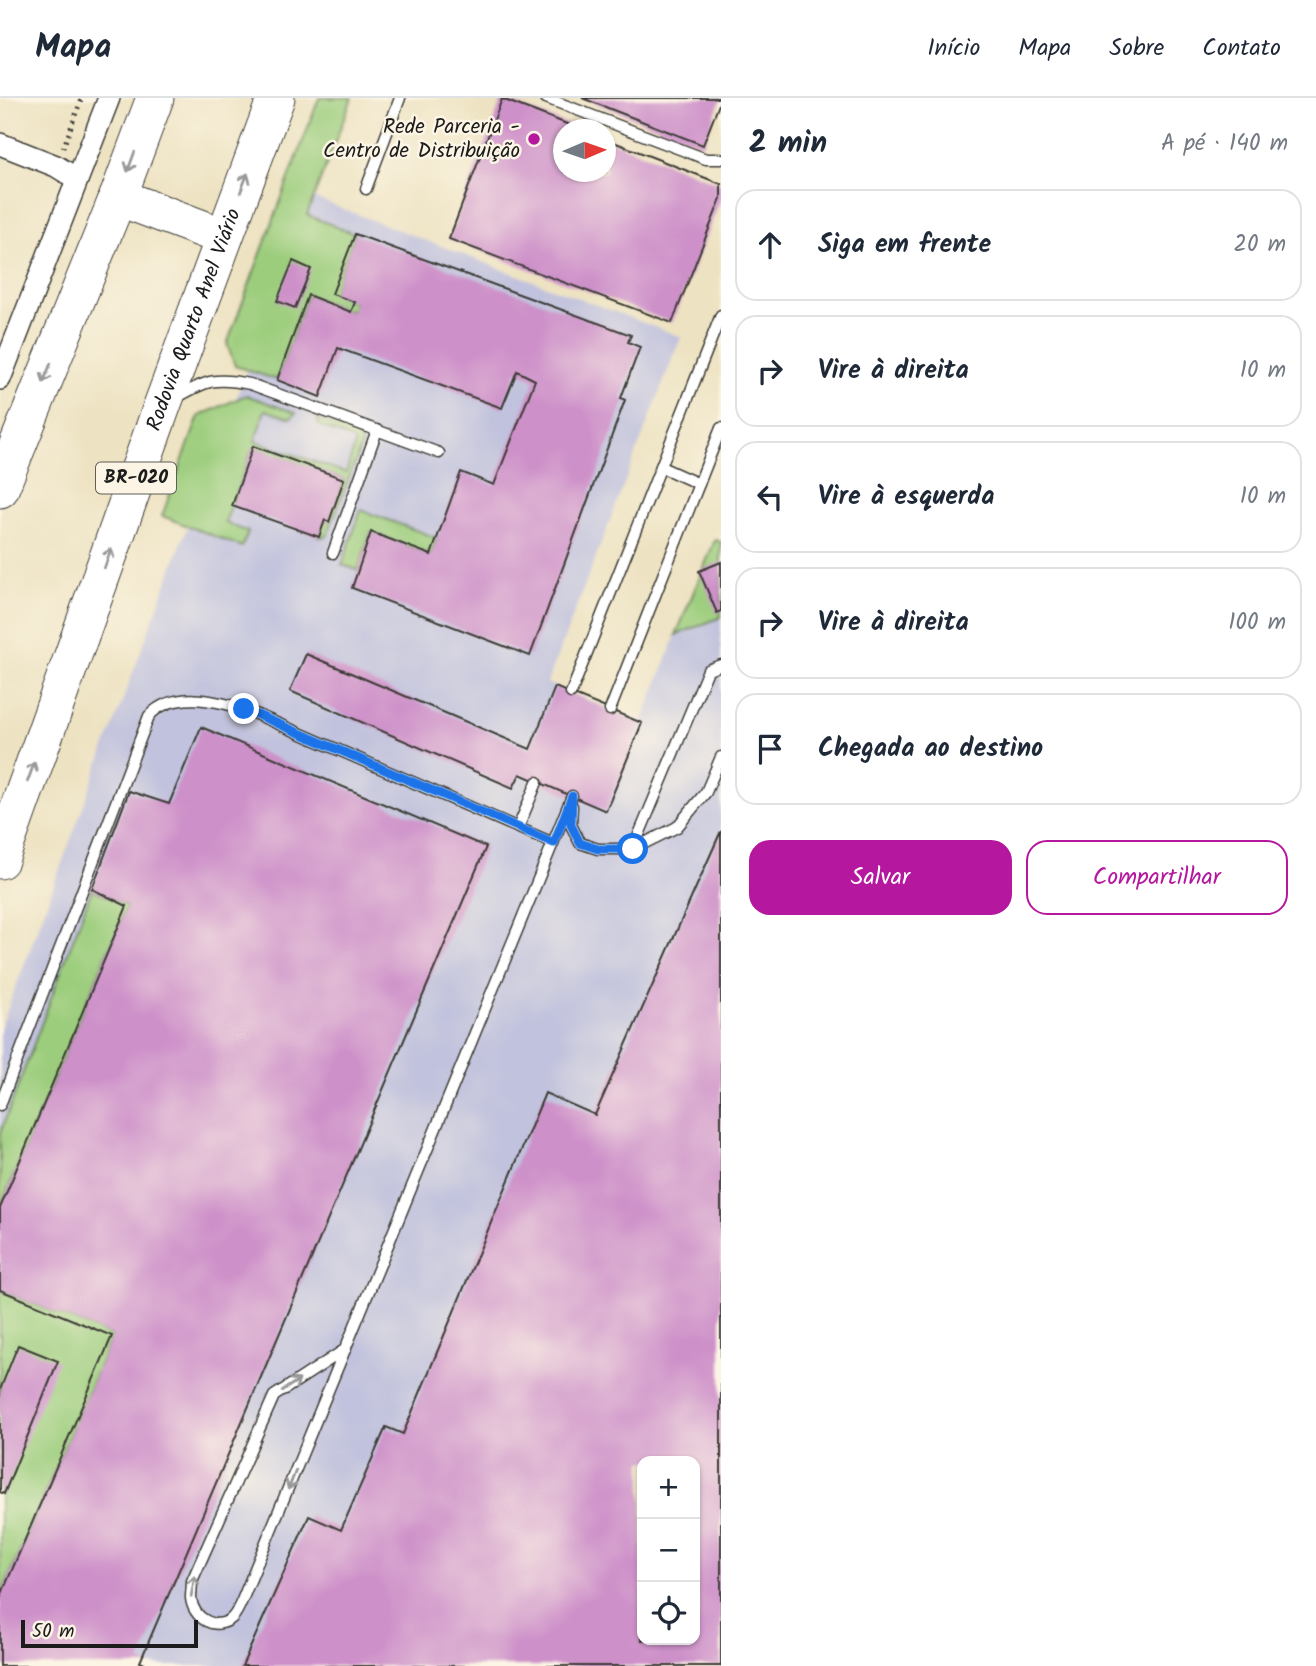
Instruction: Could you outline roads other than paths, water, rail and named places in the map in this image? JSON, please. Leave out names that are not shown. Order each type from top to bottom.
[{"type":"highway","points":[[0,489],[155,98]]},
{"type":"highway","name":"Rodovia Quarto Anel Viário","points":[[0,860],[162,406],[276,98]]},
{"type":"highway","points":[[118,197],[224,236]]},
{"type":"street","points":[[0,379],[109,98]]},
{"type":"street","points":[[0,144],[56,166],[77,179]]},
{"type":"lane","points":[[366,189],[400,98]]},
{"type":"lane","points":[[546,98],[706,159],[721,159]]},
{"type":"lane","points":[[571,693],[721,315]]},
{"type":"lane","points":[[162,406],[201,383],[224,379],[250,384],[307,410],[377,430],[439,453]]},
{"type":"lane","points":[[610,710],[721,428]]},
{"type":"lane","points":[[332,553],[377,430]]},
{"type":"lane","points":[[661,467],[699,484]]},
{"type":"lane","points":[[633,849],[708,670],[721,665]]},
{"type":"lane","points":[[0,1105],[149,716],[157,707],[187,699],[213,700],[244,709],[554,843]]},
{"type":"lane","points":[[346,1349],[274,1396],[192,1581],[191,1599],[196,1613],[207,1623],[223,1624],[235,1616],[346,1349],[554,843],[572,796],[571,825],[580,843],[598,849],[633,849],[677,827],[706,792],[721,757]]},
{"type":"lane","points":[[518,828],[537,782]]},
{"type":"place","name":"Rede Parceria - Centro de Distribuição","points":[[534,139]]}]
